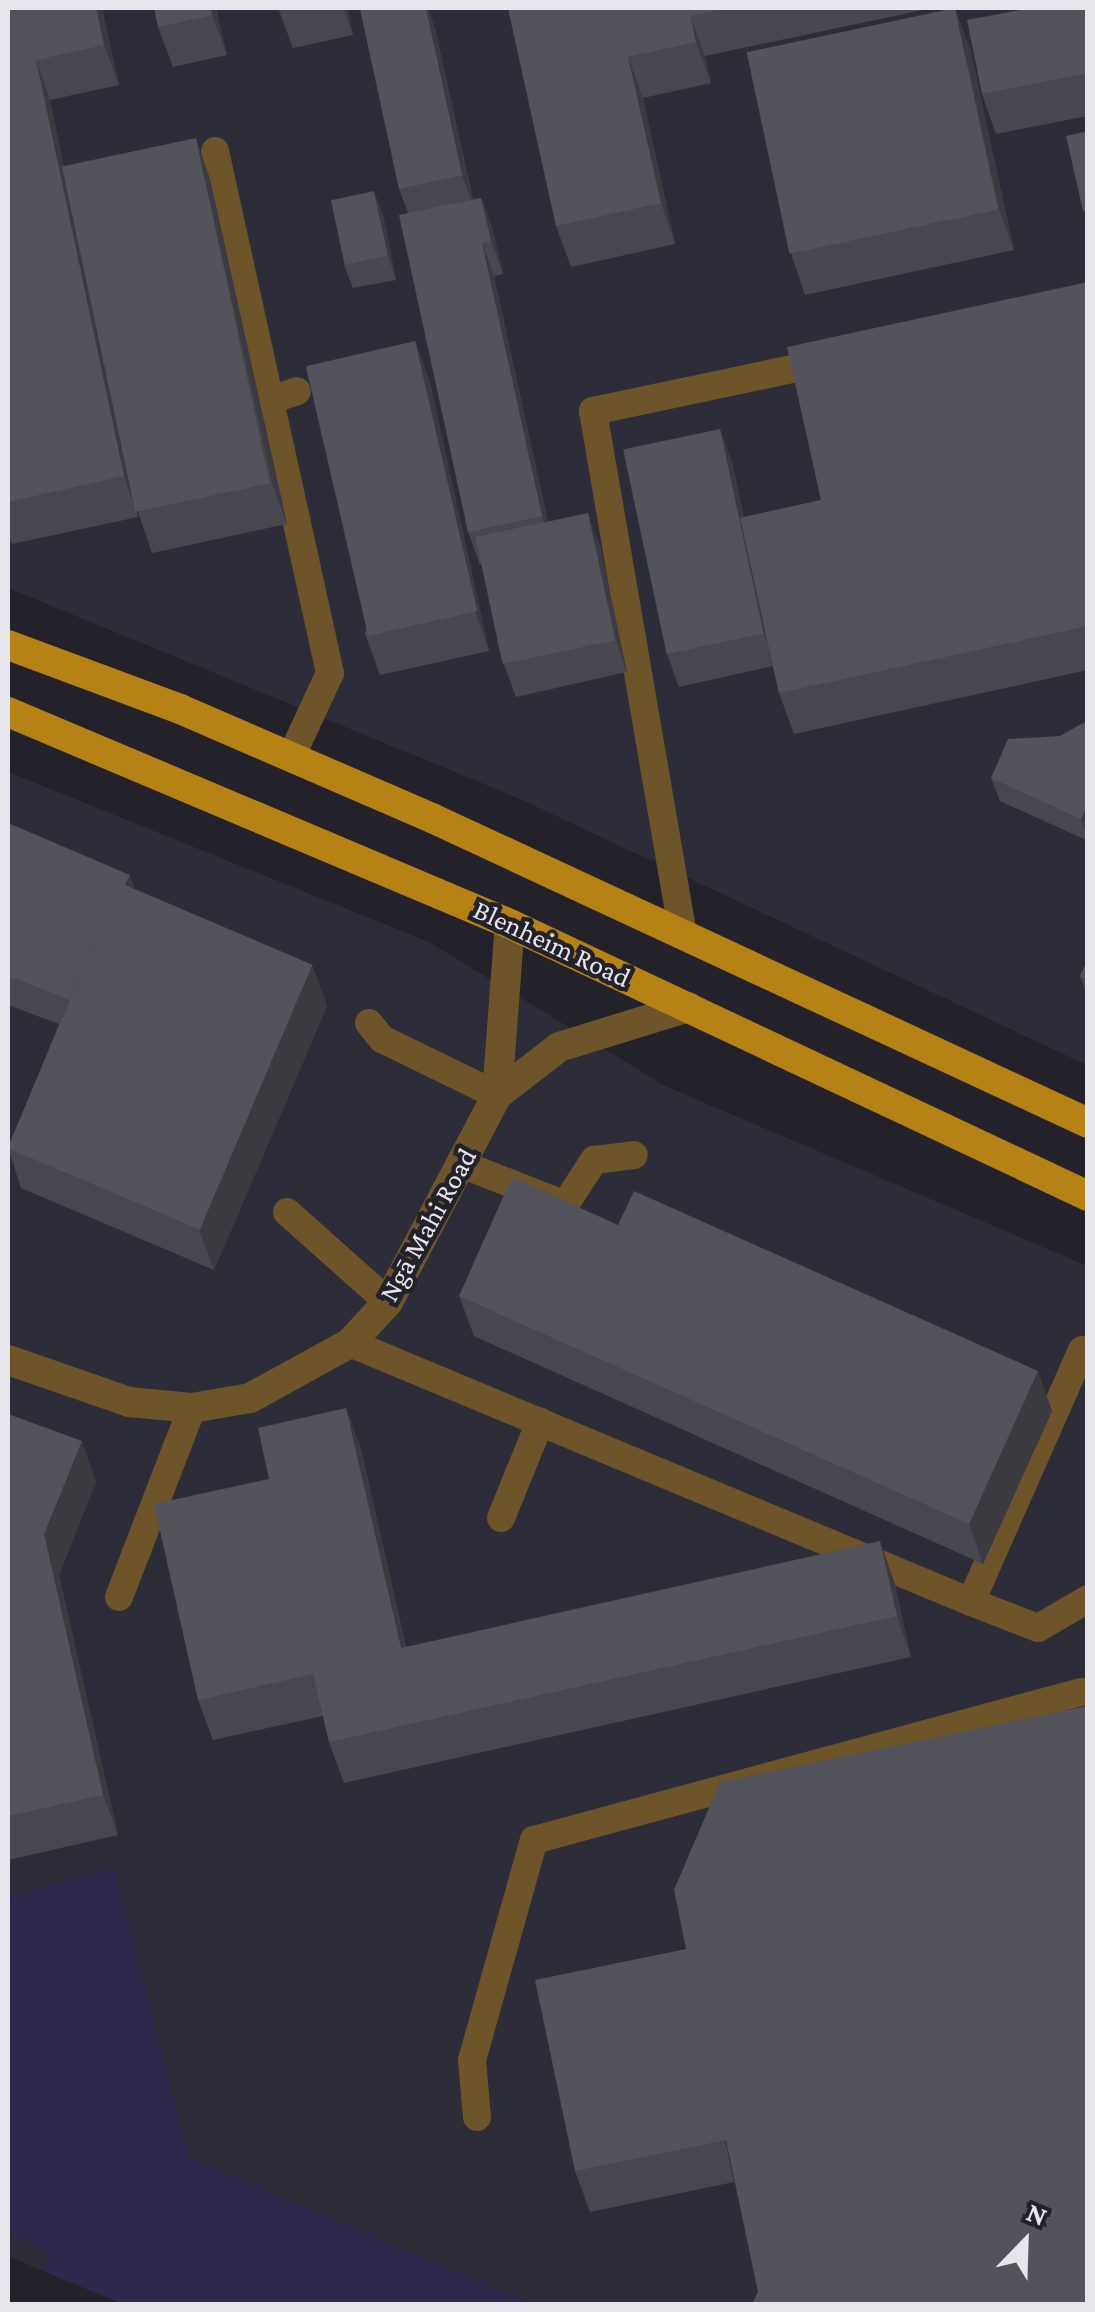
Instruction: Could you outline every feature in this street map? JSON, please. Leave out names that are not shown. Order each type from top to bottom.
[{"type":"main road","points":[[10,651],[291,757],[1088,1123]]},
{"type":"main road","name":"Blenheim Road","points":[[8,712],[510,924],[1088,1196]]},
{"type":"street","name":"Ngā Mahi Road","points":[[8,1360],[129,1402],[192,1408],[250,1398],[350,1343],[388,1302],[497,1095],[510,924]]},
{"type":"street","name":"Ngā Mahi Road","points":[[497,1095],[559,1047],[689,1008]]},
{"type":"lane","points":[[215,150],[330,673],[291,757]]},
{"type":"lane","points":[[682,935],[592,411],[858,356]]},
{"type":"lane","points":[[270,400],[297,391]]},
{"type":"lane","points":[[370,1023],[382,1038],[497,1095]]},
{"type":"lane","points":[[464,1164],[565,1205],[594,1160],[634,1155]]},
{"type":"lane","points":[[287,1212],[388,1302]]},
{"type":"lane","points":[[350,1343],[540,1422],[787,1539],[1038,1628],[1088,1599]]},
{"type":"lane","points":[[971,1602],[1082,1350]]},
{"type":"lane","points":[[120,1597],[192,1408]]},
{"type":"lane","points":[[502,1518],[540,1422]]},
{"type":"lane","points":[[478,2117],[472,2060],[534,1840],[1082,1692]]},
{"type":"shaded area","points":[[8,8],[1087,8],[1087,1065],[518,798],[8,588]]},
{"type":"shaded area","points":[[8,772],[429,942],[665,1086],[1087,1266],[1087,2304],[123,2304],[8,2256]]},
{"type":"shaded area","points":[[114,1867],[188,2157],[531,2304],[123,2304],[43,2271],[49,2255],[8,2231],[8,1897]]},
{"type":"building","points":[[8,8],[96,8],[104,45],[36,60],[124,476],[8,502]]},
{"type":"building","points":[[154,8],[211,8],[212,15],[158,27]]},
{"type":"building","points":[[426,8],[462,175],[399,189],[360,9]]},
{"type":"building","points":[[508,8],[730,8],[690,16],[696,42],[628,57],[661,203],[556,226]]},
{"type":"building","points":[[955,8],[998,209],[789,254],[747,52]]},
{"type":"building","points":[[1031,8],[1088,8],[1088,73],[982,94],[967,20]]},
{"type":"building","points":[[1088,131],[1088,210],[1083,211],[1066,136]]},
{"type":"building","points":[[196,138],[269,483],[135,512],[62,166]]},
{"type":"building","points":[[374,191],[388,256],[345,265],[331,200]]},
{"type":"building","points":[[481,198],[491,241],[482,243],[542,516],[468,532],[399,215]]},
{"type":"building","points":[[1088,282],[1088,626],[779,693],[740,518],[821,500],[787,347]]},
{"type":"building","points":[[415,341],[477,611],[368,636],[306,366]]},
{"type":"building","points":[[720,429],[763,633],[667,654],[623,450]]},
{"type":"building","points":[[588,513],[615,640],[503,664],[476,537]]},
{"type":"building","points":[[1083,723],[1088,725],[1088,804],[1081,819],[991,778],[1008,739],[1060,736]]},
{"type":"building","points":[[8,823],[130,875],[125,885],[120,883],[70,1000],[8,976]]},
{"type":"building","points":[[120,883],[312,965],[200,1230],[8,1148]]},
{"type":"building","points":[[1088,959],[1088,980],[1080,976]]},
{"type":"building","points":[[512,1177],[618,1225],[634,1191],[1038,1371],[969,1524],[459,1296]]},
{"type":"building","points":[[346,1408],[401,1648],[880,1541],[897,1616],[329,1742],[313,1674],[198,1700],[154,1504],[269,1479],[258,1428]]},
{"type":"building","points":[[8,1414],[82,1441],[44,1534],[103,1795],[8,1816]]},
{"type":"building","points":[[1088,1706],[1088,2304],[752,2304],[758,2292],[726,2140],[575,2171],[535,1980],[686,1949],[674,1890],[720,1782]]}]
